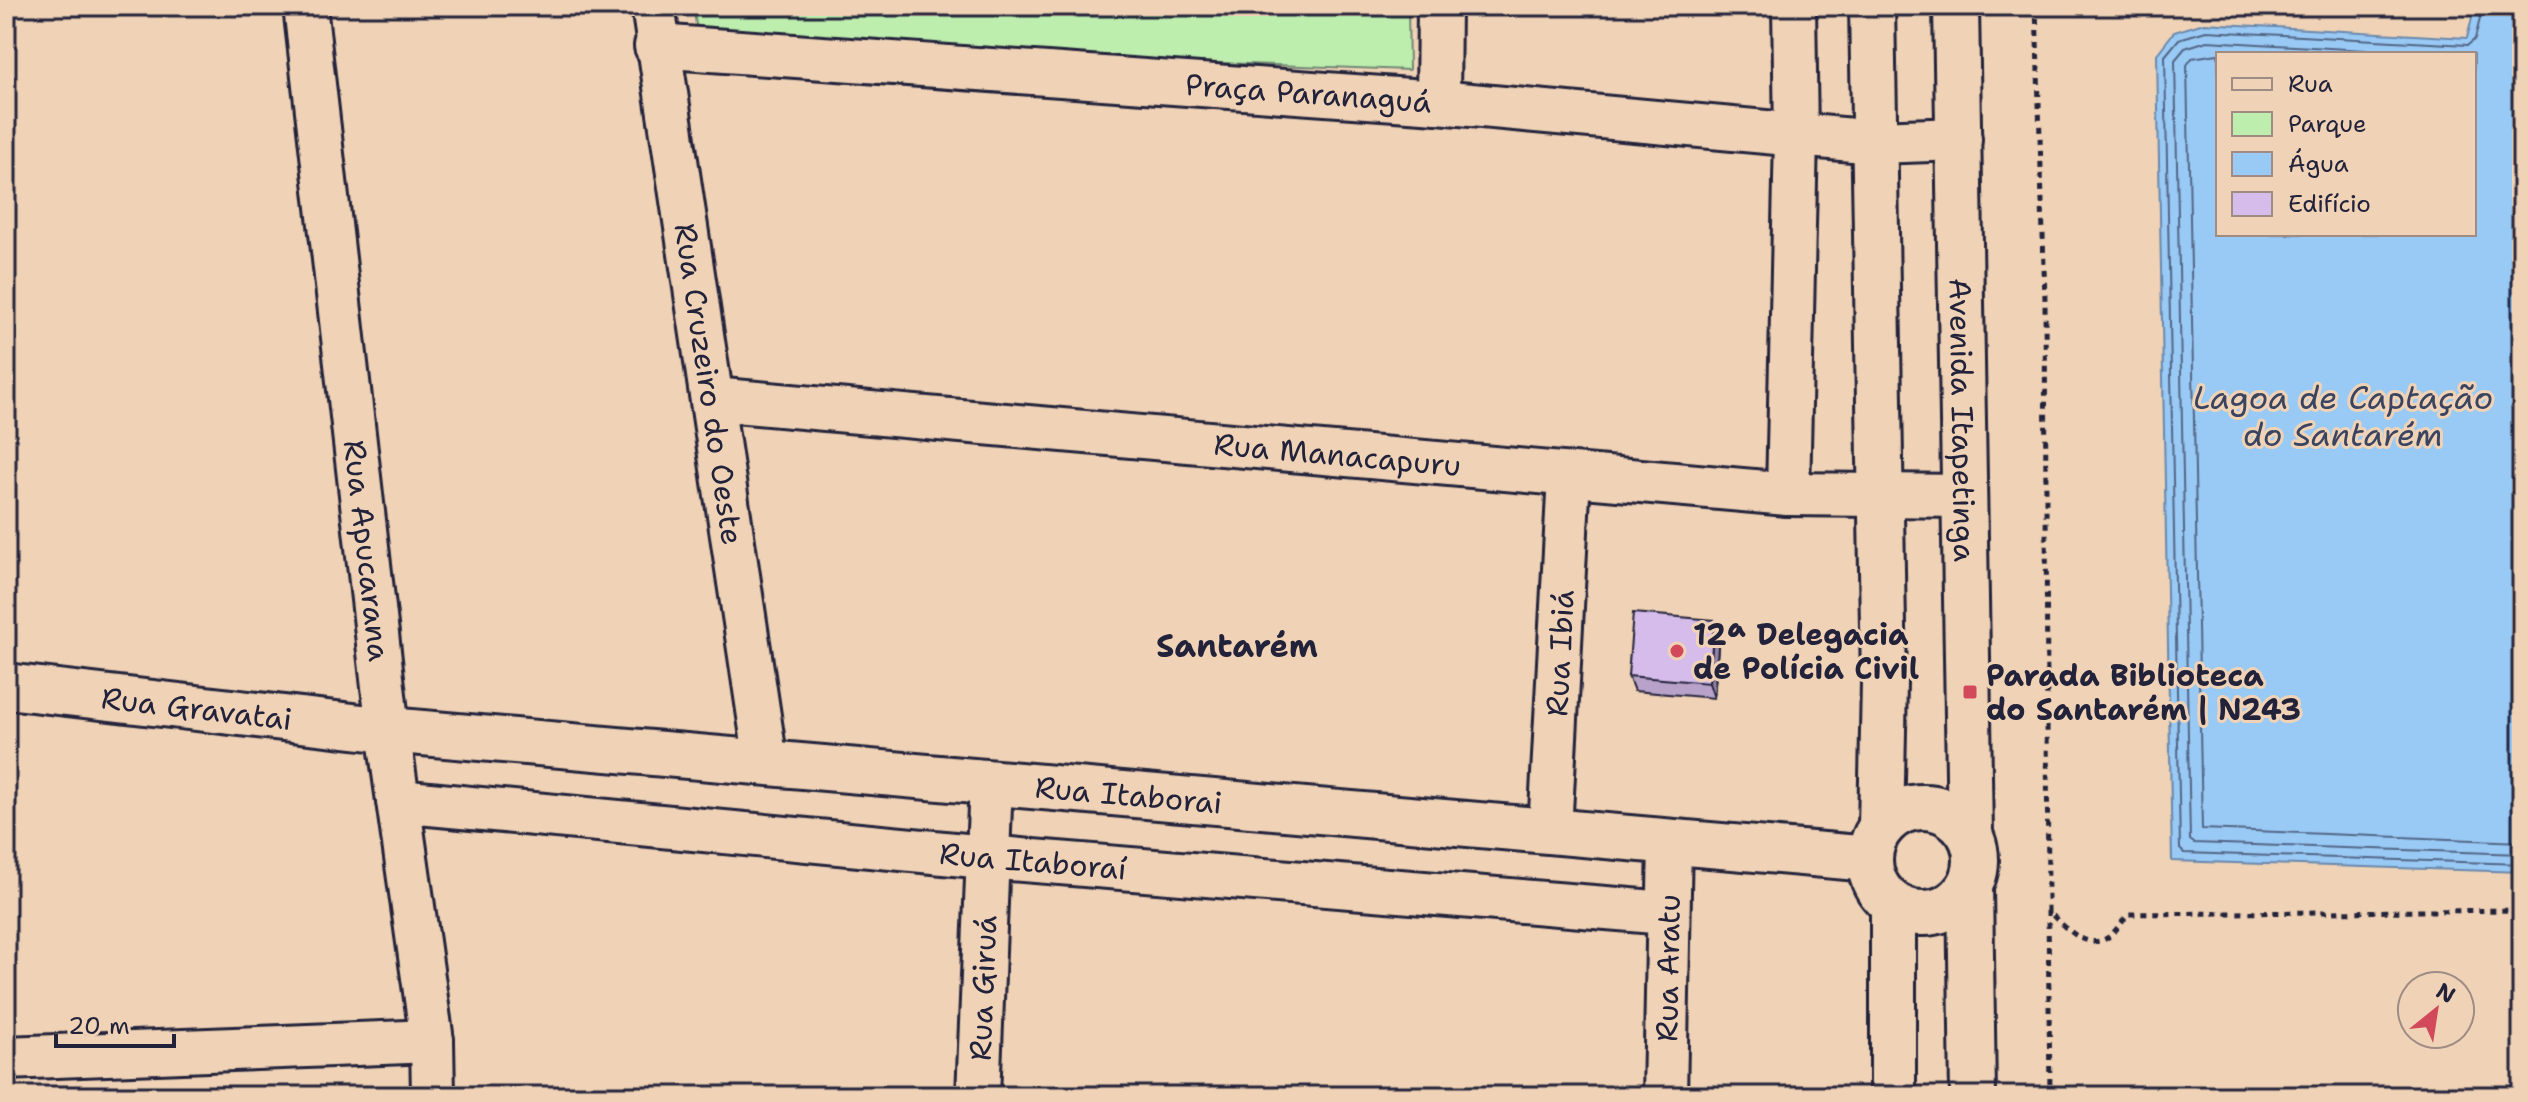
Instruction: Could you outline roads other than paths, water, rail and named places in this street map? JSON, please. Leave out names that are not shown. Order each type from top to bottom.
[{"type":"main road","points":[[1872,6],[1885,729],[1872,876],[1893,904],[1927,914],[1959,900],[1970,886]]},
{"type":"main road","name":"Avenida Itapetinga","points":[[1956,6],[1970,835]]},
{"type":"main road","name":"Rua Gravatai","points":[[6,686],[388,730]]},
{"type":"main road","name":"Rua Itaborai","points":[[388,730],[1670,841],[1876,843]]},
{"type":"main road","points":[[1876,843],[1894,815],[1910,808],[1928,807],[1945,811],[1970,835],[1976,852],[1970,886],[1973,1096]]},
{"type":"main road","points":[[1893,904],[1893,1096]]},
{"type":"street","name":"Rua Apucarana","points":[[305,6],[388,730],[432,1041],[433,1096]]},
{"type":"street","points":[[1438,102],[1439,6]]},
{"type":"street","points":[[1788,494],[1796,136],[1794,6]]},
{"type":"street","name":"Praça Paranaguá","points":[[654,26],[1796,136],[1875,142],[1960,139]]},
{"type":"street","name":"Rua Cruzeiro do Oeste","points":[[654,26],[766,763]]},
{"type":"street","name":"Rua Manacapuru","points":[[712,399],[1788,494],[1965,496]]},
{"type":"street","name":"Rua Ibiá","points":[[1550,831],[1569,476]]},
{"type":"street","name":"Rua Giruá","points":[[978,1096],[991,782]]},
{"type":"street","name":"Rua Itaboraí","points":[[398,801],[986,857],[1667,913]]},
{"type":"street","name":"Rua Aratu","points":[[1665,1096],[1670,841]]},
{"type":"street","points":[[6,1058],[432,1041]]},
{"type":"water","name":"Lagoa de Captação do Santarém","points":[[2475,6],[2522,6],[2522,872],[2172,861],[2157,54],[2174,32],[2204,23],[2467,38]]},
{"type":"place","name":"12ª Delegacia de Polícia Civil","points":[[1677,651]]},
{"type":"place","name":"Parada Biblioteca do Santarém | N243","points":[[1970,692]]},
{"type":"district","name":"Santarém","points":[[1237,645]]}]
